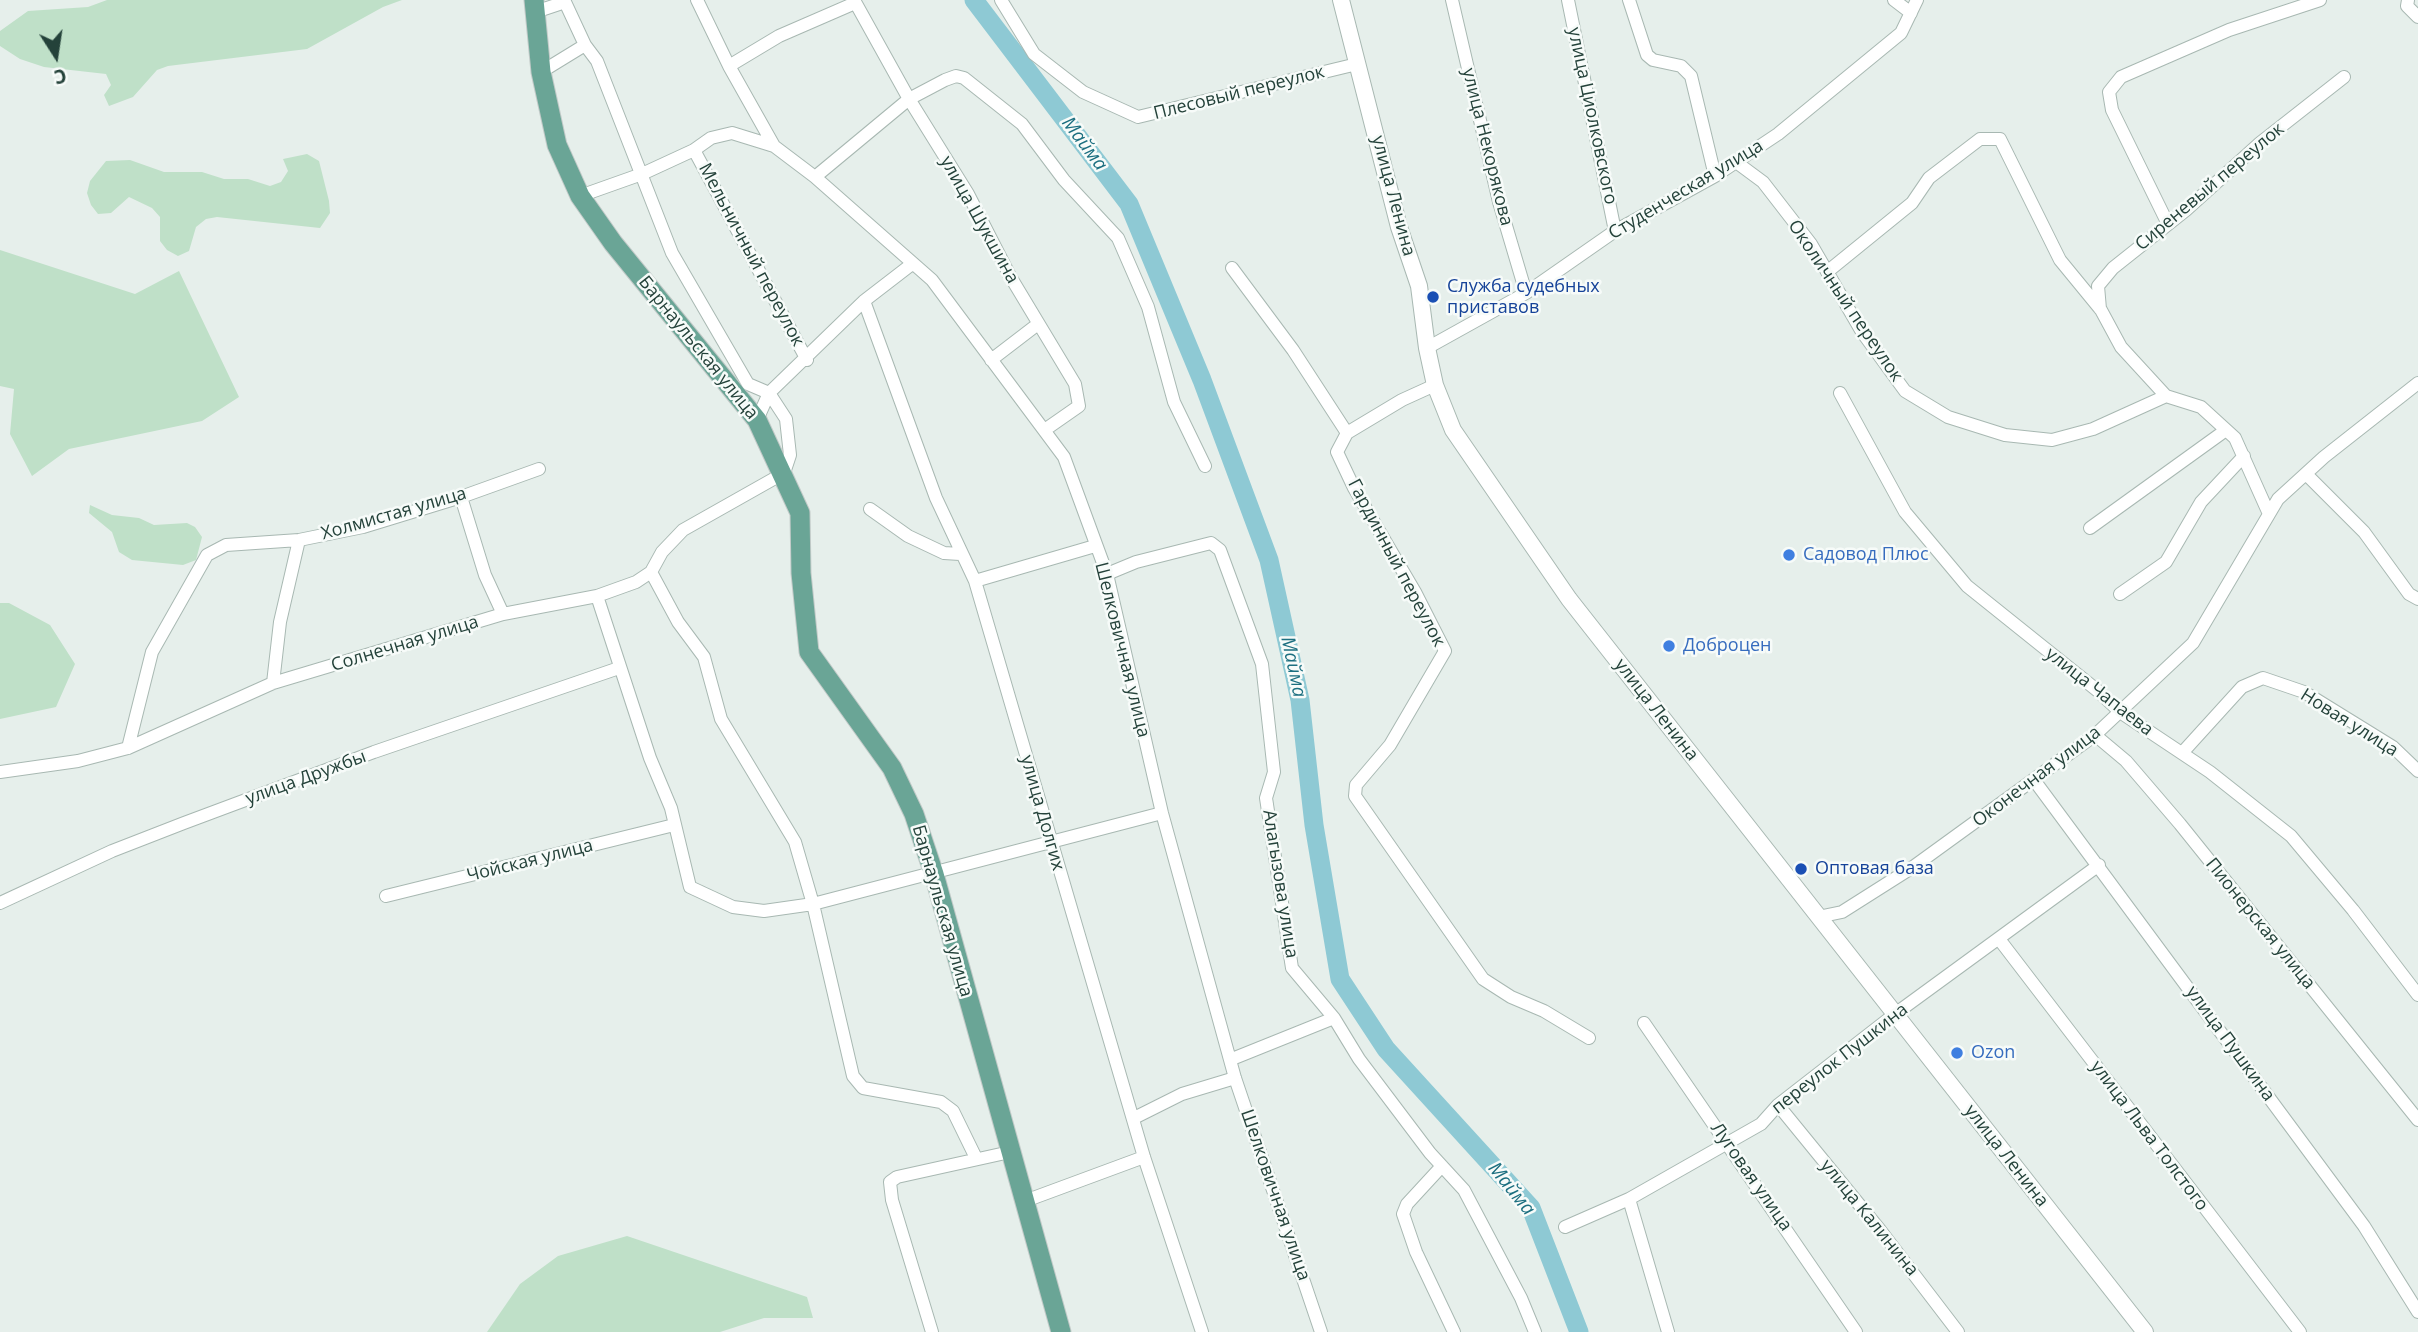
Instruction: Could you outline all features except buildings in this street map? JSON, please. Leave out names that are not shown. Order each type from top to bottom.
[{"type":"main road","name":"Барнаульская улица","points":[[535,6],[541,72],[557,145],[580,196],[613,243],[757,420],[784,473],[800,513],[801,573],[809,652],[892,768],[914,814],[934,874],[1061,1332]]},
{"type":"street","name":"Шелковичная улица","points":[[697,0],[729,66],[774,146],[815,177],[932,279],[990,360],[1046,429],[1064,457],[1107,574],[1162,813],[1232,1059],[1235,1078],[1321,1332]]},
{"type":"street","name":"Плесовый переулок","points":[[1002,0],[1034,54],[1083,92],[1138,117],[1357,64]]},
{"type":"street","name":"улица Ленина","points":[[1341,0],[1399,226],[1419,286],[1435,385],[1453,430],[1569,599],[2145,1332]]},
{"type":"street","name":"улица Некорякова","points":[[1452,0],[1499,202],[1526,293]]},
{"type":"street","name":"улица Циолковского","points":[[1568,0],[1615,231]]},
{"type":"street","points":[[1629,0],[1647,55],[1653,60],[1681,66],[1691,76],[1716,176]]},
{"type":"street","points":[[1894,0],[1910,13]]},
{"type":"street","name":"Студенческая улица","points":[[1427,348],[1526,293],[1615,231],[1716,176],[1778,134],[1901,33],[1917,0]]},
{"type":"street","points":[[2168,225],[2112,110],[2109,92],[2121,77],[2229,30],[2320,0]]},
{"type":"street","points":[[2408,0],[2407,6],[2418,17]]},
{"type":"street","points":[[535,6],[565,1],[585,45],[597,61],[672,253],[748,384],[769,393],[786,419],[790,455],[784,473]]},
{"type":"street","points":[[729,66],[779,36],[855,1]]},
{"type":"street","name":"улица Шукшина","points":[[855,1],[909,99],[968,194],[1038,324],[1075,384],[1079,406],[1046,429]]},
{"type":"street","points":[[541,72],[585,45]]},
{"type":"street","points":[[815,177],[909,99],[945,80],[956,76],[964,78],[1022,124],[1064,180],[1118,239],[1148,307],[1174,402],[1205,466]]},
{"type":"street","name":"Сиреневый переулок","points":[[2101,310],[2098,286],[2113,268],[2344,77]]},
{"type":"street","points":[[580,196],[642,174],[695,150],[711,138],[732,133],[774,146]]},
{"type":"street","points":[[1827,272],[1912,203],[1928,178],[1980,139],[2000,139],[2060,260],[2101,310],[2121,347],[2166,396],[2201,407],[2235,438],[2269,513]]},
{"type":"street","name":"Мельничный переулок","points":[[695,150],[807,360]]},
{"type":"street","name":"Околичный переулок","points":[[1736,162],[1763,183],[1811,244],[1862,332],[1905,391],[1948,417],[2006,435],[2052,440],[2093,429],[2166,396]]},
{"type":"street","points":[[757,420],[769,393],[807,360],[864,301],[912,264]]},
{"type":"street","points":[[1232,268],[1293,350],[1347,433],[1402,400],[1435,385]]},
{"type":"street","name":"улица Долгих","points":[[864,301],[936,498],[975,581],[1144,1157],[1202,1332]]},
{"type":"street","points":[[990,360],[1038,324]]},
{"type":"street","name":"Оконечная улица","points":[[1818,917],[1842,912],[1872,893],[2095,735],[2193,643],[2278,499],[2308,475],[2324,457],[2418,383]]},
{"type":"street","name":"улица Чапаева","points":[[1840,393],[1905,512],[1967,586],[2098,691],[2120,712],[2182,754],[2291,836],[2353,910],[2418,995]]},
{"type":"street","points":[[2090,528],[2227,430]]},
{"type":"street","name":"Гардинный переулок","points":[[1347,433],[1337,452],[1354,488],[1415,592],[1445,652],[1390,744],[1356,786],[1355,796],[1483,979],[1511,998],[1544,1011],[1589,1038]]},
{"type":"street","points":[[2120,594],[2166,562],[2201,502],[2244,457]]},
{"type":"street","name":"Холмистая улица","points":[[128,748],[152,652],[207,555],[226,545],[299,540],[363,527],[461,497],[539,468]]},
{"type":"street","name":"Солнечная улица","points":[[0,772],[78,761],[128,748],[273,683],[503,614],[597,596],[636,582],[650,572],[662,552],[683,530],[784,473]]},
{"type":"street","points":[[2308,475],[2364,532],[2409,594],[2418,599]]},
{"type":"street","points":[[461,497],[485,575],[503,614]]},
{"type":"street","points":[[870,509],[908,536],[944,553],[960,554]]},
{"type":"street","points":[[273,683],[279,622],[299,540]]},
{"type":"street","name":"Алагызова улица","points":[[1107,574],[1136,562],[1211,543],[1220,550],[1262,664],[1274,772],[1266,798],[1292,968],[1334,1018],[1359,1059],[1442,1166],[1464,1190],[1521,1298],[1535,1332]]},
{"type":"street","points":[[975,581],[1095,546]]},
{"type":"street","points":[[650,572],[678,622],[704,657],[721,719],[795,842],[813,904],[853,1076],[863,1088],[941,1102],[953,1111],[976,1158]]},
{"type":"street","points":[[597,596],[619,668],[671,808],[690,887],[733,907],[764,911],[813,904],[1162,813]]},
{"type":"street","name":"улица Дружбы","points":[[0,904],[112,851],[184,823],[400,743],[619,668]]},
{"type":"street","name":"Новая улица","points":[[2182,754],[2242,687],[2263,678],[2304,692],[2393,747],[2418,771]]},
{"type":"street","name":"Пионерская улица","points":[[2095,735],[2126,761],[2180,824],[2418,1120]]},
{"type":"street","name":"улица Пушкина","points":[[2034,780],[2099,864],[2364,1226],[2418,1312]]},
{"type":"street","name":"Чойская улица","points":[[386,896],[674,825]]},
{"type":"street","name":"переулок Пушкина","points":[[1565,1227],[1629,1199],[1761,1124],[1777,1105],[1895,1014],[2099,864]]},
{"type":"street","name":"улица Льва Толстого","points":[[1999,939],[2300,1332]]},
{"type":"street","points":[[1232,1059],[1334,1018]]},
{"type":"street","name":"Луговая улица","points":[[1644,1023],[1857,1332]]},
{"type":"street","points":[[1134,1118],[1182,1094],[1235,1078]]},
{"type":"street","name":"улица Калинина","points":[[1777,1105],[1880,1230],[1958,1332]]},
{"type":"street","points":[[932,1332],[892,1200],[890,1182],[897,1177],[1010,1152]]},
{"type":"street","points":[[1025,1201],[1144,1157]]},
{"type":"street","points":[[1442,1166],[1407,1204],[1404,1214],[1416,1252],[1454,1332]]},
{"type":"street","points":[[1629,1199],[1668,1332]]},
{"type":"green space","points":[[107,0],[402,0],[383,7],[307,49],[168,66],[157,70],[133,97],[109,106],[104,95],[111,85],[106,74],[44,67],[20,59],[0,46],[0,31],[28,11],[88,7]]},
{"type":"green space","points":[[307,154],[319,161],[329,201],[330,213],[320,228],[217,217],[206,219],[196,227],[189,251],[178,256],[167,250],[160,241],[160,217],[152,208],[129,197],[111,213],[98,214],[87,193],[90,181],[106,161],[130,160],[164,172],[202,172],[224,179],[248,179],[270,186],[281,182],[288,171],[283,159]]},
{"type":"green space","points":[[0,250],[135,294],[179,271],[239,397],[202,421],[69,449],[32,476],[10,434],[14,389],[0,386]]},
{"type":"green space","points":[[90,505],[112,515],[139,518],[154,525],[187,523],[195,527],[202,537],[196,560],[183,565],[132,560],[119,552],[112,532],[89,513]]},
{"type":"green space","points":[[0,603],[9,603],[50,625],[75,664],[56,707],[0,719]]},
{"type":"green space","points":[[627,1236],[807,1297],[813,1318],[764,1318],[720,1332],[487,1332],[520,1284],[558,1256]]},
{"type":"waterway","name":"Майма","points":[[974,0],[1129,204],[1202,380],[1269,560],[1300,700],[1314,825],[1340,979],[1386,1049],[1531,1208],[1579,1332]]},
{"type":"place","name":"Служба судебных приставов","points":[[1433,297]]},
{"type":"place","name":"Садовод Плюс","points":[[1789,555]]},
{"type":"place","name":"Доброцен","points":[[1669,646]]},
{"type":"place","name":"Оптовая база","points":[[1801,869]]},
{"type":"place","name":"Ozon","points":[[1957,1053]]}]
